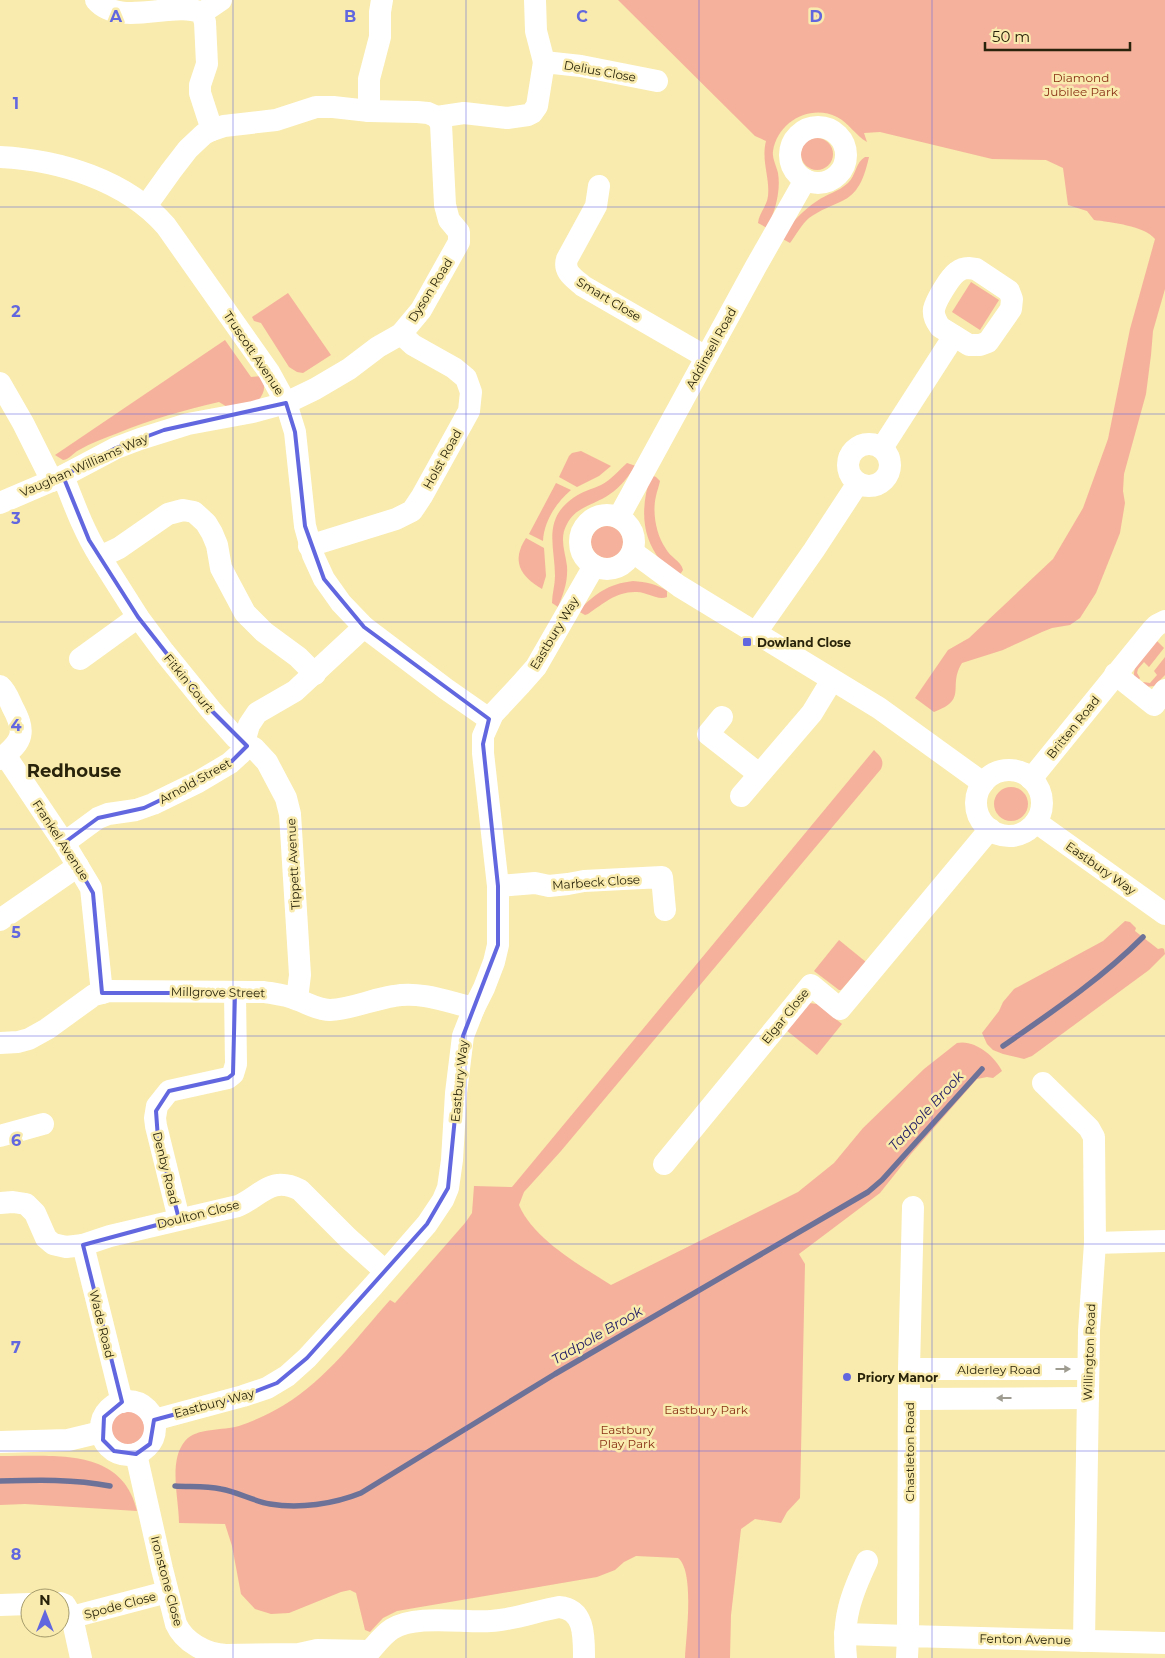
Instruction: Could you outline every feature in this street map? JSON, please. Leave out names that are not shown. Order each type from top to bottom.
[{"type":"street","points":[[96,0],[106,8],[120,10],[184,7],[195,9],[202,13],[205,22],[207,64],[200,85],[200,93],[212,130]]},
{"type":"street","points":[[202,13],[221,0]]},
{"type":"street","points":[[369,112],[369,79],[380,37],[382,0]]},
{"type":"street","points":[[146,206],[188,150],[204,134],[224,126],[276,120],[316,107],[333,107],[369,112],[417,112],[428,113],[437,117],[464,113],[507,118],[532,113],[536,106],[544,62],[536,31],[535,0]]},
{"type":"street","name":"Delius Close","points":[[544,62],[581,66],[657,81]]},
{"type":"street","name":"Dyson Road","points":[[286,403],[349,369],[378,347],[401,334],[420,310],[459,242],[459,232],[449,220],[445,206],[440,124],[437,117]]},
{"type":"street","name":"Truscott Avenue","points":[[0,157],[38,161],[69,168],[120,189],[155,212],[269,372],[286,403],[295,432],[302,511],[309,546],[324,579],[341,603],[364,627],[446,689],[490,719]]},
{"type":"street","name":"Addinsell Road","points":[[619,517],[805,180]]},
{"type":"street","name":"Smart Close","points":[[599,186],[596,206],[567,258],[566,266],[569,274],[583,286],[706,357]]},
{"type":"street","name":"Holst Road","points":[[309,546],[412,511],[469,411],[471,392],[466,378],[454,368],[413,345],[401,334]]},
{"type":"street","points":[[882,448],[954,336]]},
{"type":"street","points":[[0,383],[58,478]]},
{"type":"street","name":"Vaughan Williams Way","points":[[0,503],[58,478],[116,448],[164,430],[253,412],[286,403]]},
{"type":"street","points":[[867,444],[873,444],[882,448],[889,457],[888,476],[875,486],[869,487],[858,484],[848,472],[848,460],[852,452],[867,444]]},
{"type":"street","name":"Fitkin Court","points":[[58,478],[89,540],[138,617],[211,710],[236,738],[244,744]]},
{"type":"street","points":[[754,634],[858,484]]},
{"type":"street","points":[[100,558],[119,548],[168,514],[183,510],[194,512],[203,519],[212,533],[217,545],[221,568],[245,613],[264,632],[298,657],[315,674]]},
{"type":"street","points":[[602,515],[619,517],[631,528],[634,536],[634,544],[628,560],[612,569],[602,569],[594,566],[582,554],[580,546],[582,530],[594,518],[602,515]]},
{"type":"street","points":[[632,552],[679,586],[754,634],[879,708],[983,783]]},
{"type":"street","name":"Eastbury Way","points":[[154,1420],[267,1388],[298,1368],[386,1271],[432,1217],[443,1200],[448,1188],[452,1160],[456,1093],[463,1036],[494,962],[498,945],[498,886],[483,753],[483,736],[493,714],[536,667],[594,566]]},
{"type":"street","points":[[80,659],[138,617]]},
{"type":"street","name":"Britten Road","points":[[1031,779],[1153,629],[1165,621]]},
{"type":"street","name":"Arnold Street","points":[[64,843],[98,818],[108,814],[144,808],[230,764],[241,752],[249,725],[257,713],[290,694],[315,674],[364,627]]},
{"type":"street","points":[[1116,674],[1154,705],[1165,690]]},
{"type":"street","points":[[741,796],[812,713],[832,680]]},
{"type":"street","name":"Frankel Avenue","points":[[0,686],[6,692],[18,718],[21,731],[17,744],[2,757],[64,843],[87,879],[93,893],[102,993]]},
{"type":"street","points":[[722,717],[708,734],[759,774]]},
{"type":"street","name":"Tippett Avenue","points":[[244,744],[254,748],[267,762],[290,810],[300,975],[297,999]]},
{"type":"street","points":[[1004,771],[1019,772],[1031,779],[1038,788],[1042,798],[1042,808],[1036,822],[1023,833],[1012,836],[1001,835],[990,829],[981,819],[977,809],[977,798],[983,783],[995,774],[1004,771]]},
{"type":"street","name":"Eastbury Way","points":[[1036,822],[1165,914]]},
{"type":"street","name":"Elgar Close","points":[[664,1164],[811,985],[840,1009],[990,829]]},
{"type":"street","points":[[0,920],[78,866]]},
{"type":"street","name":"Marbeck Close","points":[[498,886],[535,883],[549,886],[584,881],[662,877],[665,910]]},
{"type":"street","name":"Millgrove Street","points":[[0,1043],[29,1039],[47,1029],[89,998],[109,991],[264,992],[281,994],[314,1007],[329,1010],[410,994],[474,1008]]},
{"type":"street","name":"Denby Road","points":[[179,1219],[158,1139],[156,1111],[160,1101],[169,1091],[228,1078],[233,1074],[236,1064],[235,992]]},
{"type":"street","name":"Willington Road","points":[[1043,1083],[1092,1132],[1095,1243],[1089,1331],[1084,1641]]},
{"type":"street","points":[[0,1136],[43,1124]]},
{"type":"street","name":"Doulton Close","points":[[0,1203],[26,1204],[35,1213],[46,1238],[53,1244],[66,1247],[83,1246],[110,1236],[238,1206],[272,1186],[294,1187],[300,1190],[336,1227],[386,1271]]},
{"type":"street","name":"Chastleton Road","points":[[908,1647],[909,1369],[914,1207]]},
{"type":"street","points":[[1095,1243],[1165,1241]]},
{"type":"street","name":"Wade Road","points":[[83,1246],[122,1402]]},
{"type":"street","name":"Alderley Road","points":[[909,1369],[1088,1369]]},
{"type":"street","points":[[909,1399],[1088,1398]]},
{"type":"street","points":[[128,1401],[141,1404],[154,1420],[154,1437],[144,1450],[136,1454],[121,1454],[114,1451],[103,1440],[101,1424],[108,1410],[122,1402],[128,1401]]},
{"type":"street","points":[[0,1442],[68,1440],[101,1432]]},
{"type":"street","name":"Ironstone Close","points":[[136,1454],[176,1624],[188,1641],[215,1654],[299,1654],[317,1650],[371,1654],[385,1634],[393,1628],[406,1623],[423,1621],[494,1621],[559,1606],[567,1607],[577,1615],[583,1632],[584,1658]]},
{"type":"street","points":[[846,1658],[844,1634],[848,1605],[867,1560]]},
{"type":"street","name":"Spode Close","points":[[70,1609],[167,1592]]},
{"type":"street","points":[[0,1605],[20,1604]]},
{"type":"street","name":"Spode Close","points":[[70,1623],[81,1658]]},
{"type":"street","name":"Fenton Avenue","points":[[844,1634],[908,1647],[1084,1641],[1165,1643]]},
{"type":"highlighted area","points":[[286,403],[295,432],[305,526],[324,579],[364,627],[489,719],[483,744],[498,886],[498,945],[463,1036],[448,1188],[427,1224],[307,1358],[277,1383],[243,1396],[154,1420],[150,1444],[136,1454],[114,1451],[103,1440],[104,1417],[122,1402],[83,1245],[179,1219],[158,1139],[156,1111],[169,1091],[228,1078],[233,1074],[235,993],[102,993],[93,893],[64,843],[98,818],[144,808],[198,782],[230,763],[247,746],[211,710],[138,617],[89,540],[63,476],[116,448],[164,430]]},
{"type":"green space","name":"Diamond Jubilee Park","points":[[618,0],[1165,0],[1165,289],[1153,331],[1146,394],[1124,474],[1123,491],[1125,503],[1120,533],[1096,593],[1080,618],[1070,625],[1052,628],[1003,650],[962,663],[956,679],[954,697],[945,707],[934,712],[915,698],[948,650],[969,638],[1053,559],[1083,508],[1108,439],[1130,329],[1155,239],[1136,228],[1118,223],[1094,220],[1087,211],[1068,205],[1063,168],[1046,160],[992,159],[880,132],[864,133],[867,142],[845,122],[827,113],[807,114],[797,118],[781,131],[776,140],[773,154],[779,180],[778,194],[773,215],[767,228],[758,223],[768,196],[764,155],[766,141],[755,136]]},
{"type":"green space","points":[[817,138],[828,143],[833,154],[828,165],[817,170],[806,165],[801,154],[806,143]]},
{"type":"green space","points":[[865,157],[869,157],[866,170],[861,182],[850,197],[809,218],[790,243],[781,238],[806,209],[848,183],[859,163]]},
{"type":"green space","points":[[971,282],[999,300],[980,330],[952,312]]},
{"type":"green space","points":[[288,293],[331,355],[303,373],[289,367],[261,323],[254,321],[252,317]]},
{"type":"green space","points":[[225,340],[251,377],[261,376],[264,389],[258,401],[229,408],[219,402],[194,408],[143,423],[84,447],[63,460],[55,455]]},
{"type":"green space","points":[[581,451],[611,466],[599,476],[577,487],[559,477],[569,456],[572,453]]},
{"type":"green space","points":[[627,463],[636,466],[621,485],[604,498],[575,513],[567,524],[563,539],[567,577],[558,607],[552,603],[555,576],[552,534],[557,515],[563,506],[573,498],[605,483]]},
{"type":"green space","points":[[651,475],[660,481],[654,509],[657,530],[668,552],[682,567],[683,570],[679,576],[661,561],[649,541],[644,520],[644,509]]},
{"type":"green space","points":[[556,483],[571,490],[560,501],[548,520],[543,541],[529,534]]},
{"type":"green space","points":[[607,526],[613,527],[618,531],[622,536],[622,548],[618,553],[613,557],[607,558],[601,557],[596,553],[592,548],[591,542],[592,536],[596,531],[601,527]]},
{"type":"green space","points":[[526,538],[544,548],[546,576],[542,589],[528,579],[520,567],[519,554]]},
{"type":"green space","points":[[633,581],[659,587],[667,591],[667,597],[660,598],[641,592],[623,593],[611,598],[588,614],[585,615],[578,611],[603,590],[616,584]]},
{"type":"green space","points":[[1156,640],[1164,648],[1149,667],[1144,662],[1138,669],[1137,673],[1140,678],[1136,683],[1134,671],[1136,666]]},
{"type":"green space","points":[[1165,657],[1165,675],[1154,686],[1145,687],[1143,682],[1150,683],[1157,675],[1154,671]]},
{"type":"green space","points":[[874,750],[882,761],[881,769],[561,1151],[524,1192],[519,1205],[535,1229],[559,1251],[611,1285],[798,1192],[834,1163],[863,1128],[924,1069],[957,1043],[964,1042],[977,1046],[989,1054],[1002,1071],[993,1078],[977,1079],[911,1154],[880,1193],[799,1254],[805,1264],[800,1498],[787,1512],[781,1523],[755,1519],[741,1529],[731,1615],[730,1658],[685,1658],[688,1590],[683,1565],[678,1558],[636,1556],[624,1562],[615,1570],[597,1577],[397,1611],[383,1618],[370,1632],[365,1630],[356,1593],[350,1590],[289,1613],[271,1614],[255,1609],[241,1594],[232,1546],[225,1524],[179,1523],[176,1469],[180,1449],[185,1441],[196,1433],[233,1428],[251,1422],[300,1395],[341,1357],[390,1300],[395,1303],[465,1223],[472,1213],[474,1186],[512,1187]]},
{"type":"green space","points":[[1011,787],[1018,788],[1023,792],[1027,797],[1027,811],[1023,816],[1018,820],[1011,821],[1004,820],[999,816],[995,811],[994,804],[995,797],[999,792],[1004,788]]},
{"type":"green space","points":[[1125,921],[1130,922],[1136,928],[1135,931],[1158,949],[1164,949],[1165,954],[1149,970],[1032,1056],[1024,1059],[1003,1054],[993,1050],[987,1044],[982,1033],[1014,989],[1103,941]]},
{"type":"green space","points":[[839,940],[866,962],[841,990],[814,971]]},
{"type":"green space","points":[[809,1003],[817,1004],[842,1024],[817,1055],[786,1030]]},
{"type":"green space","points":[[128,1411],[140,1416],[145,1428],[140,1440],[128,1445],[116,1440],[111,1428],[116,1416]]},
{"type":"green space","points":[[0,1456],[62,1457],[101,1465],[117,1475],[129,1490],[137,1511],[25,1504],[0,1505]]},
{"type":"waterway","name":"Tadpole Brook","points":[[1003,1046],[1093,981],[1143,937]]},
{"type":"waterway","name":"Tadpole Brook","points":[[175,1486],[221,1489],[264,1503],[293,1506],[328,1503],[361,1493],[555,1374],[868,1192],[882,1180],[982,1069]]},
{"type":"waterway","name":"Tadpole Brook","points":[[0,1481],[69,1481],[110,1486]]},
{"type":"place","name":"Dowland Close","points":[[747,642]]},
{"type":"place","name":"Priory Manor","points":[[847,1377]]},
{"type":"district","name":"Redhouse","points":[[74,771]]},
{"type":"park label","name":"Eastbury Park","points":[[706,1409]]},
{"type":"park label","name":"Eastbury Play Park","points":[[627,1436]]}]
